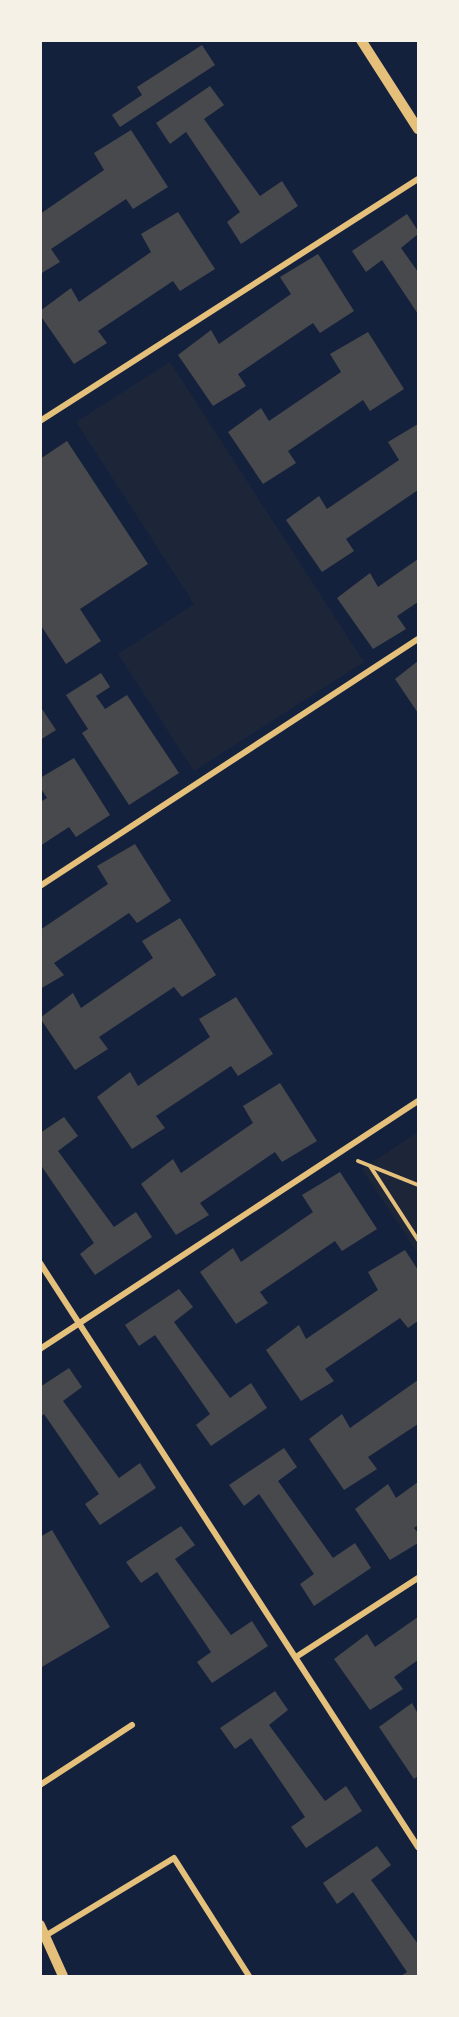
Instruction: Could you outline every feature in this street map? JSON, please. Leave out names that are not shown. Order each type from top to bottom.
[{"type":"street","points":[[361,40],[418,129]]},
{"type":"street","points":[[40,422],[418,179]]},
{"type":"street","points":[[40,886],[418,639]]},
{"type":"street","points":[[40,1349],[418,1101]]},
{"type":"street","points":[[40,1263],[418,1847]]},
{"type":"street","points":[[296,1657],[418,1578]]},
{"type":"street","points":[[40,1785],[132,1725]]},
{"type":"street","points":[[63,1977],[43,1930],[174,1858],[249,1977]]},
{"type":"path","points":[[338,1154],[418,1185]]},
{"type":"path","points":[[370,1166],[418,1240]]},
{"type":"shaded area","points":[[170,362],[364,662],[194,771],[118,654],[194,604],[76,422]]},
{"type":"shaded area","points":[[418,1132],[418,1254],[362,1169]]},
{"type":"building","points":[[202,45],[215,65],[120,127],[112,115],[142,95],[137,87]]},
{"type":"building","points":[[210,86],[224,105],[204,119],[260,196],[282,181],[298,206],[241,244],[227,222],[240,212],[186,132],[170,144],[156,123]]},
{"type":"building","points":[[131,130],[168,187],[133,209],[126,199],[51,249],[60,262],[40,274],[40,214],[104,170],[94,153]]},
{"type":"building","points":[[178,212],[215,269],[180,291],[173,281],[98,331],[107,343],[74,364],[40,315],[40,311],[71,288],[79,302],[151,252],[141,234]]},
{"type":"building","points":[[407,214],[418,234],[401,248],[418,272],[418,314],[382,260],[366,272],[352,251]]},
{"type":"building","points":[[318,254],[354,311],[320,333],[313,323],[238,374],[246,386],[213,406],[178,355],[211,330],[219,344],[291,294],[280,277]]},
{"type":"building","points":[[368,332],[404,389],[370,411],[363,400],[288,451],[296,463],[263,484],[228,432],[261,408],[269,421],[341,372],[330,354]]},
{"type":"building","points":[[418,424],[418,490],[346,539],[354,551],[322,572],[286,520],[319,496],[327,509],[399,460],[388,442]]},
{"type":"building","points":[[67,441],[148,564],[80,609],[101,641],[66,664],[40,624],[40,459]]},
{"type":"building","points":[[418,559],[418,602],[397,616],[406,629],[373,649],[337,598],[370,573],[378,587]]},
{"type":"building","points":[[418,661],[418,713],[395,679]]},
{"type":"building","points":[[101,673],[110,687],[96,696],[105,709],[127,695],[179,773],[129,805],[82,733],[88,729],[66,695]]},
{"type":"building","points":[[40,706],[56,730],[40,740]]},
{"type":"building","points":[[74,758],[110,815],[76,837],[69,827],[40,846],[40,802],[47,798],[40,787],[40,778]]},
{"type":"building","points":[[135,844],[171,901],[137,923],[129,913],[54,963],[64,975],[40,989],[40,930],[108,884],[97,866]]},
{"type":"building","points":[[180,918],[216,975],[182,997],[174,987],[99,1037],[108,1049],[75,1070],[40,1018],[73,993],[81,1008],[153,958],[142,941]]},
{"type":"building","points":[[236,997],[273,1054],[238,1076],[231,1066],[156,1116],[165,1128],[132,1149],[97,1097],[130,1072],[138,1086],[210,1037],[199,1019]]},
{"type":"building","points":[[280,1083],[317,1141],[282,1162],[275,1152],[200,1203],[209,1215],[176,1235],[141,1184],[173,1159],[181,1173],[253,1123],[243,1106]]},
{"type":"building","points":[[64,1117],[78,1136],[58,1151],[114,1227],[136,1212],[152,1237],[95,1275],[80,1254],[94,1243],[40,1164],[40,1133]]},
{"type":"building","points":[[340,1172],[377,1229],[342,1251],[335,1241],[260,1292],[268,1303],[236,1324],[200,1272],[233,1248],[241,1262],[313,1212],[302,1195]]},
{"type":"building","points":[[405,1250],[418,1270],[418,1321],[408,1328],[400,1318],[325,1369],[334,1381],[301,1401],[266,1350],[299,1325],[306,1339],[378,1290],[368,1272]]},
{"type":"building","points":[[179,1289],[193,1307],[174,1322],[230,1398],[251,1383],[267,1408],[211,1446],[196,1425],[210,1414],[155,1335],[139,1346],[125,1325]]},
{"type":"building","points":[[69,1368],[82,1387],[63,1401],[119,1478],[140,1463],[156,1488],[100,1525],[85,1504],[99,1494],[44,1414],[40,1417],[40,1387]]},
{"type":"building","points":[[418,1380],[418,1424],[368,1457],[377,1469],[344,1490],[309,1439],[342,1414],[350,1428]]},
{"type":"building","points":[[284,1448],[297,1467],[278,1481],[333,1558],[355,1543],[371,1568],[314,1606],[300,1584],[314,1574],[259,1494],[244,1506],[229,1485]]},
{"type":"building","points":[[418,1482],[418,1525],[414,1528],[418,1533],[418,1543],[390,1560],[355,1509],[388,1484],[396,1498]]},
{"type":"building","points":[[181,1526],[195,1545],[175,1559],[231,1635],[252,1621],[268,1646],[212,1683],[197,1662],[211,1652],[157,1572],[141,1583],[126,1562]]},
{"type":"building","points":[[52,1530],[110,1627],[40,1668],[40,1537]]},
{"type":"building","points":[[418,1617],[418,1660],[394,1677],[403,1689],[370,1710],[334,1659],[367,1634],[375,1647]]},
{"type":"building","points":[[275,1691],[288,1710],[269,1725],[325,1801],[346,1786],[362,1811],[306,1848],[291,1827],[305,1817],[251,1738],[235,1749],[220,1728]]},
{"type":"building","points":[[412,1703],[418,1714],[418,1776],[414,1779],[379,1727]]},
{"type":"building","points":[[377,1846],[391,1865],[371,1880],[418,1944],[418,1976],[401,1976],[407,1972],[353,1892],[337,1904],[323,1883]]}]
